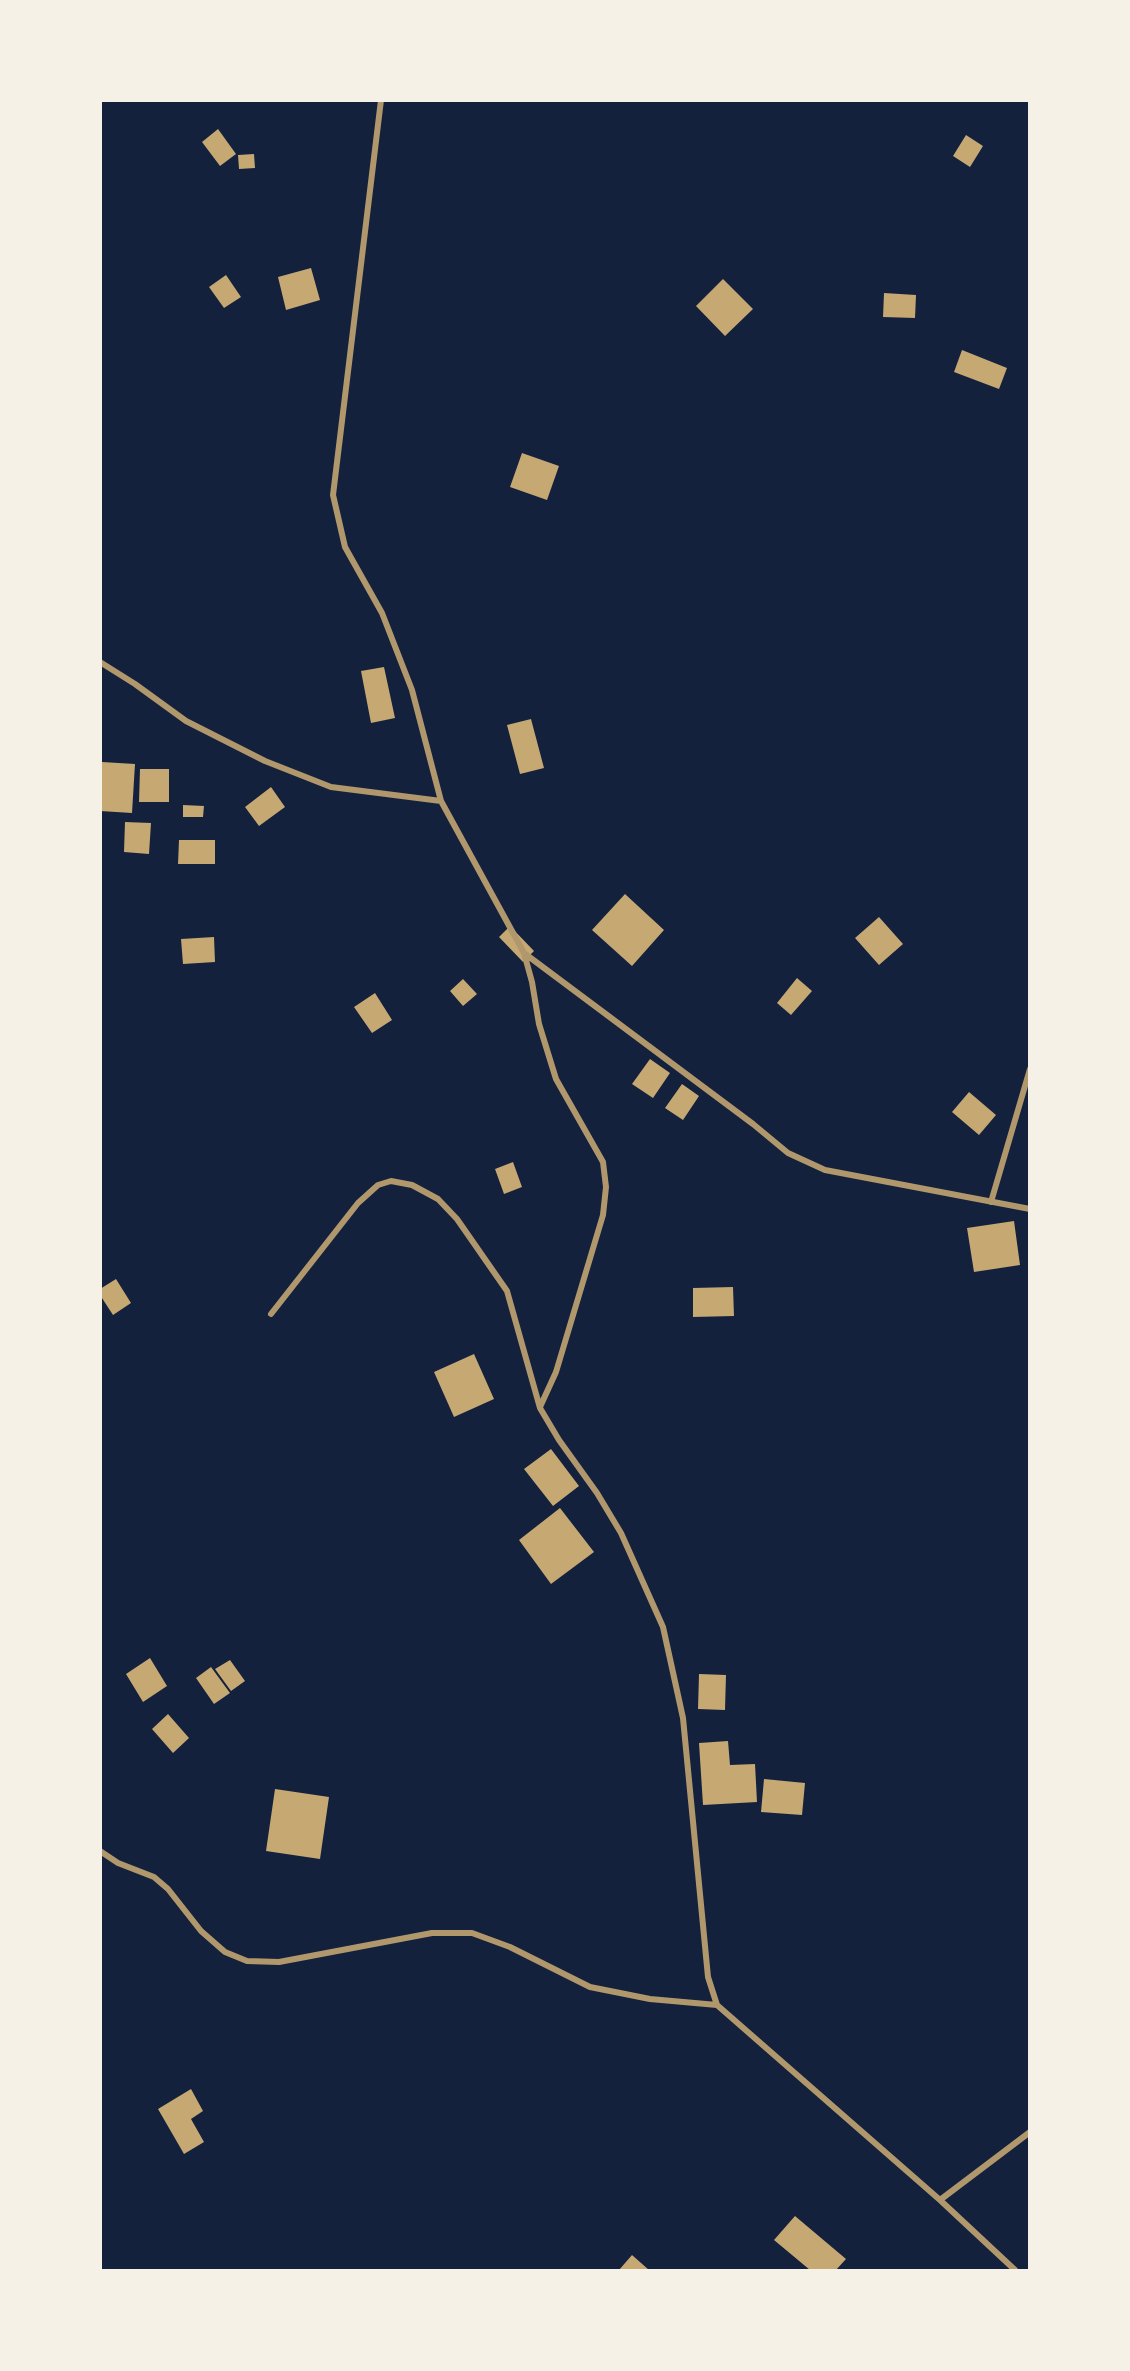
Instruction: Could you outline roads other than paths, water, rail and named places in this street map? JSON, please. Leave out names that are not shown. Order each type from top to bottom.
[{"type":"street","points":[[381,100],[333,495],[345,547],[382,613],[412,690],[441,801],[524,953],[532,982],[539,1024],[556,1079],[603,1162],[606,1187],[603,1215],[556,1372],[540,1408]]},
{"type":"street","points":[[100,662],[186,721],[265,761],[331,787],[441,801]]},
{"type":"street","points":[[524,953],[753,1124],[788,1153],[825,1170],[1029,1209]]},
{"type":"street","points":[[991,1202],[1029,1069]]},
{"type":"street","points":[[271,1314],[358,1203],[378,1185],[391,1181],[412,1185],[438,1199],[457,1219],[507,1291],[540,1408],[621,1533],[663,1628],[683,1718],[708,1977],[717,2005],[940,2200],[1015,2271]]},
{"type":"street","points":[[100,1851],[118,1863],[153,1877],[168,1889],[209,1938],[225,1952],[247,1961],[279,1962],[432,1933],[472,1933],[510,1947],[590,1987],[650,1999],[717,2005]]},
{"type":"street","points":[[940,2200],[1029,2132]]}]
